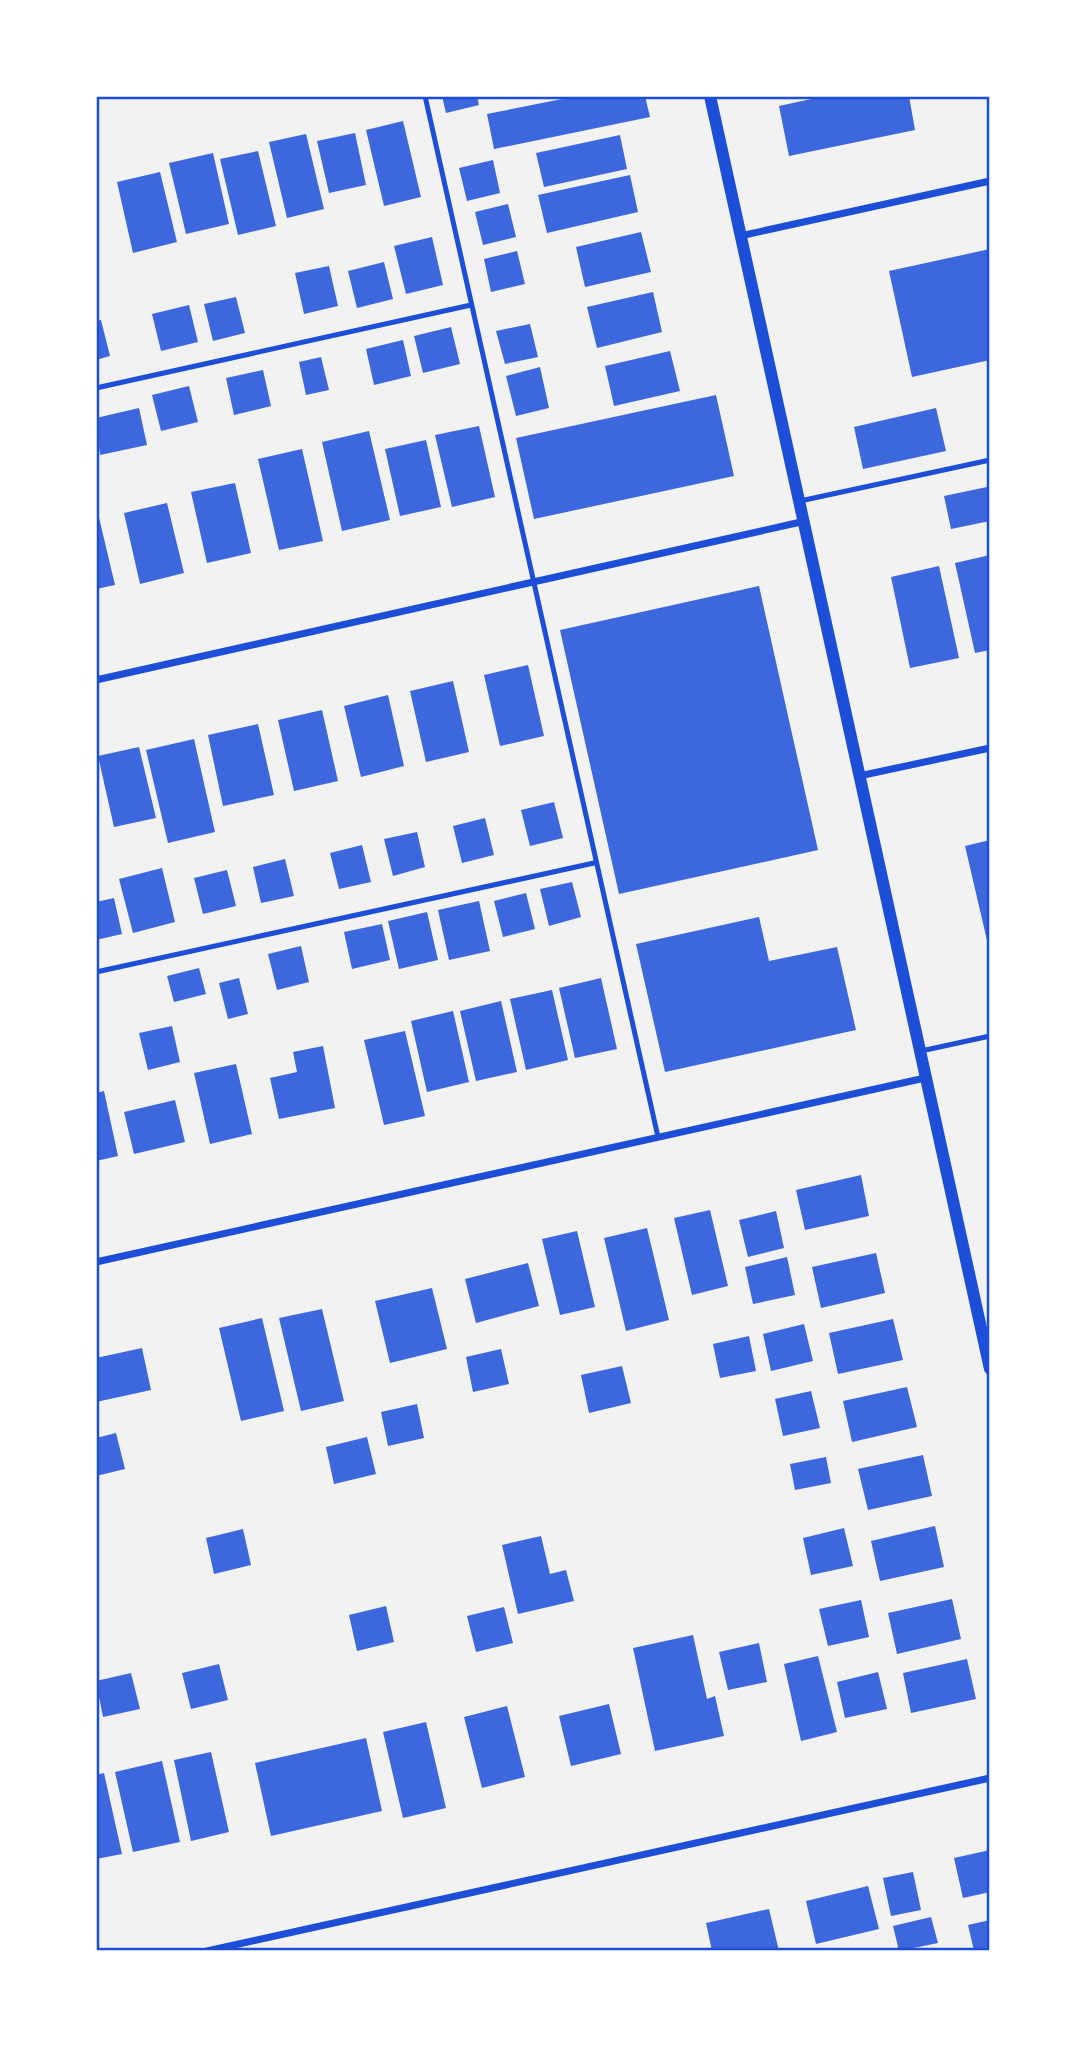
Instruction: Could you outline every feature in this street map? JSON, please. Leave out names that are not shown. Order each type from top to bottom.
[{"type":"street","points":[[710,96],[801,522],[925,1077],[984,1318],[990,1369]]},
{"type":"street","points":[[740,236],[990,181]]},
{"type":"street","points":[[96,680],[801,522]]},
{"type":"street","points":[[859,776],[990,748]]},
{"type":"street","points":[[96,1262],[925,1077]]},
{"type":"street","points":[[207,1951],[990,1778]]},
{"type":"lane","points":[[425,96],[594,863],[658,1137]]},
{"type":"lane","points":[[96,388],[471,305]]},
{"type":"lane","points":[[797,502],[990,460]]},
{"type":"lane","points":[[96,972],[594,863]]},
{"type":"lane","points":[[920,1052],[990,1036]]},
{"type":"building","points":[[442,96],[477,96],[479,105],[446,113]]},
{"type":"building","points":[[577,96],[645,96],[650,117],[494,149],[487,114]]},
{"type":"building","points":[[825,96],[909,96],[915,130],[789,156],[779,106]]},
{"type":"building","points":[[403,121],[421,197],[384,206],[366,130]]},
{"type":"building","points":[[355,133],[366,185],[329,193],[317,141]]},
{"type":"building","points":[[306,134],[324,209],[287,218],[269,142]]},
{"type":"building","points":[[620,135],[627,169],[544,187],[536,153]]},
{"type":"building","points":[[258,151],[276,226],[238,235],[220,159]]},
{"type":"building","points":[[213,153],[229,224],[186,234],[169,163]]},
{"type":"building","points":[[493,160],[500,193],[467,201],[459,168]]},
{"type":"building","points":[[160,172],[177,242],[133,253],[117,182]]},
{"type":"building","points":[[630,175],[638,212],[547,233],[538,195]]},
{"type":"building","points":[[508,204],[516,237],[483,245],[475,212]]},
{"type":"building","points":[[641,232],[651,272],[585,287],[576,247]]},
{"type":"building","points":[[432,237],[443,285],[406,294],[394,246]]},
{"type":"building","points":[[990,249],[990,360],[912,377],[889,271]]},
{"type":"building","points":[[517,251],[525,284],[491,292],[484,259]]},
{"type":"building","points":[[384,262],[393,299],[357,308],[348,271]]},
{"type":"building","points":[[329,266],[338,306],[304,314],[295,273]]},
{"type":"building","points":[[653,292],[662,332],[597,348],[587,307]]},
{"type":"building","points":[[236,297],[245,333],[213,341],[204,304]]},
{"type":"building","points":[[189,305],[198,342],[161,351],[152,314]]},
{"type":"building","points":[[101,320],[110,356],[96,360],[96,321]]},
{"type":"building","points":[[530,324],[538,357],[505,364],[496,331]]},
{"type":"building","points":[[451,327],[460,364],[423,373],[414,336]]},
{"type":"building","points":[[403,340],[411,376],[374,385],[366,349]]},
{"type":"building","points":[[670,351],[680,391],[614,406],[605,366]]},
{"type":"building","points":[[321,357],[329,390],[306,395],[299,362]]},
{"type":"building","points":[[540,367],[549,408],[516,416],[506,376]]},
{"type":"building","points":[[263,370],[271,406],[234,415],[226,378]]},
{"type":"building","points":[[189,386],[198,422],[161,431],[152,395]]},
{"type":"building","points":[[716,395],[734,476],[534,519],[516,438]]},
{"type":"building","points":[[139,408],[147,445],[100,455],[96,418]]},
{"type":"building","points":[[936,408],[946,451],[863,469],[854,427]]},
{"type":"building","points":[[479,426],[495,497],[452,507],[435,435]]},
{"type":"building","points":[[369,431],[390,520],[342,531],[322,442]]},
{"type":"building","points":[[426,440],[441,507],[400,516],[385,449]]},
{"type":"building","points":[[302,449],[323,541],[279,550],[258,459]]},
{"type":"building","points":[[235,483],[251,553],[207,563],[191,492]]},
{"type":"building","points":[[987,487],[990,521],[951,529],[944,496]]},
{"type":"building","points":[[167,503],[184,573],[140,584],[124,513]]},
{"type":"building","points":[[96,505],[115,585],[96,589]]},
{"type":"building","points":[[990,555],[990,650],[975,653],[955,563]]},
{"type":"building","points":[[939,566],[959,658],[910,668],[891,577]]},
{"type":"building","points":[[759,586],[818,850],[619,894],[560,630]]},
{"type":"building","points":[[528,665],[544,736],[500,746],[484,675]]},
{"type":"building","points":[[453,681],[469,752],[426,762],[410,691]]},
{"type":"building","points":[[388,695],[404,766],[361,777],[344,706]]},
{"type":"building","points":[[322,710],[338,781],[294,791],[278,720]]},
{"type":"building","points":[[258,724],[274,795],[223,806],[208,735]]},
{"type":"building","points":[[194,739],[215,832],[168,843],[146,750]]},
{"type":"building","points":[[139,747],[156,818],[114,827],[98,756]]},
{"type":"building","points":[[554,802],[563,838],[530,846],[521,810]]},
{"type":"building","points":[[485,818],[494,855],[462,863],[453,826]]},
{"type":"building","points":[[417,832],[425,867],[393,876],[384,839]]},
{"type":"building","points":[[990,840],[990,949],[989,949],[965,846]]},
{"type":"building","points":[[362,845],[371,882],[339,889],[330,853]]},
{"type":"building","points":[[285,859],[294,896],[261,903],[253,867]]},
{"type":"building","points":[[162,868],[175,922],[133,933],[119,879]]},
{"type":"building","points":[[227,870],[236,906],[203,914],[194,878]]},
{"type":"building","points":[[572,882],[581,917],[549,926],[540,889]]},
{"type":"building","points":[[526,893],[535,929],[503,937],[494,901]]},
{"type":"building","points":[[114,898],[122,934],[96,940],[96,902]]},
{"type":"building","points":[[479,901],[490,951],[449,960],[438,910]]},
{"type":"building","points":[[427,912],[438,960],[399,969],[388,921]]},
{"type":"building","points":[[759,917],[769,961],[837,947],[856,1030],[665,1072],[636,944]]},
{"type":"building","points":[[382,924],[390,960],[352,969],[344,932]]},
{"type":"building","points":[[301,946],[309,982],[277,990],[268,954]]},
{"type":"building","points":[[199,968],[206,994],[174,1002],[167,976]]},
{"type":"building","points":[[239,978],[248,1014],[228,1019],[219,983]]},
{"type":"building","points":[[601,978],[617,1049],[575,1058],[559,988]]},
{"type":"building","points":[[552,990],[568,1060],[526,1070],[510,999]]},
{"type":"building","points":[[501,1001],[517,1072],[476,1081],[460,1011]]},
{"type":"building","points":[[453,1011],[469,1082],[427,1092],[411,1021]]},
{"type":"building","points":[[172,1026],[180,1062],[148,1070],[139,1033]]},
{"type":"building","points":[[405,1031],[425,1116],[384,1125],[364,1040]]},
{"type":"building","points":[[323,1046],[335,1108],[279,1119],[270,1078],[297,1072],[293,1052]]},
{"type":"building","points":[[236,1064],[252,1134],[210,1144],[194,1073]]},
{"type":"building","points":[[104,1091],[118,1156],[96,1161],[96,1093]]},
{"type":"building","points":[[175,1100],[185,1142],[134,1154],[124,1112]]},
{"type":"building","points":[[861,1175],[869,1216],[805,1230],[796,1190]]},
{"type":"building","points":[[710,1210],[728,1286],[692,1295],[674,1218]]},
{"type":"building","points":[[776,1211],[784,1248],[748,1257],[739,1220]]},
{"type":"building","points":[[647,1228],[669,1320],[626,1331],[604,1238]]},
{"type":"building","points":[[577,1231],[595,1307],[560,1315],[542,1239]]},
{"type":"building","points":[[876,1253],[885,1293],[821,1308],[812,1267]]},
{"type":"building","points":[[787,1257],[795,1295],[753,1304],[745,1267]]},
{"type":"building","points":[[528,1263],[539,1306],[476,1323],[465,1279]]},
{"type":"building","points":[[432,1288],[447,1349],[390,1363],[375,1301]]},
{"type":"building","points":[[322,1309],[344,1401],[301,1411],[279,1318]]},
{"type":"building","points":[[262,1318],[284,1411],[241,1421],[219,1328]]},
{"type":"building","points":[[893,1319],[903,1360],[838,1374],[829,1333]]},
{"type":"building","points":[[804,1324],[813,1361],[771,1371],[763,1334]]},
{"type":"building","points":[[749,1336],[756,1371],[720,1378],[713,1344]]},
{"type":"building","points":[[142,1348],[151,1390],[96,1402],[96,1358]]},
{"type":"building","points":[[501,1349],[509,1384],[473,1392],[466,1357]]},
{"type":"building","points":[[622,1366],[631,1403],[589,1413],[581,1375]]},
{"type":"building","points":[[907,1387],[917,1427],[852,1442],[843,1401]]},
{"type":"building","points":[[811,1391],[820,1428],[783,1436],[775,1399]]},
{"type":"building","points":[[417,1404],[424,1438],[388,1446],[381,1412]]},
{"type":"building","points":[[116,1433],[125,1469],[96,1476],[96,1438]]},
{"type":"building","points":[[367,1437],[376,1474],[334,1484],[326,1447]]},
{"type":"building","points":[[923,1455],[932,1496],[868,1510],[858,1469]]},
{"type":"building","points":[[826,1457],[831,1483],[795,1490],[790,1464]]},
{"type":"building","points":[[935,1526],[944,1567],[880,1581],[871,1541]]},
{"type":"building","points":[[844,1528],[853,1566],[811,1575],[803,1538]]},
{"type":"building","points":[[243,1529],[251,1565],[214,1574],[206,1538]]},
{"type":"building","points":[[541,1536],[550,1574],[566,1570],[574,1601],[518,1614],[502,1545]]},
{"type":"building","points":[[952,1599],[961,1639],[897,1654],[888,1613]]},
{"type":"building","points":[[861,1600],[869,1637],[828,1646],[819,1609]]},
{"type":"building","points":[[386,1606],[394,1642],[357,1651],[349,1615]]},
{"type":"building","points":[[504,1607],[513,1643],[476,1652],[467,1616]]},
{"type":"building","points":[[693,1635],[707,1699],[715,1696],[724,1736],[655,1751],[633,1648]]},
{"type":"building","points":[[759,1643],[767,1682],[728,1690],[719,1652]]},
{"type":"building","points":[[818,1656],[837,1732],[801,1741],[784,1664]]},
{"type":"building","points":[[967,1659],[976,1699],[911,1713],[903,1673]]},
{"type":"building","points":[[219,1664],[228,1700],[191,1709],[182,1673]]},
{"type":"building","points":[[878,1672],[887,1709],[845,1718],[837,1682]]},
{"type":"building","points":[[131,1673],[140,1709],[103,1717],[96,1681]]},
{"type":"building","points":[[609,1704],[621,1754],[571,1766],[559,1716]]},
{"type":"building","points":[[507,1706],[525,1777],[482,1788],[464,1717]]},
{"type":"building","points":[[426,1722],[446,1808],[403,1818],[383,1732]]},
{"type":"building","points":[[366,1738],[382,1811],[271,1836],[255,1763]]},
{"type":"building","points":[[211,1752],[229,1832],[191,1841],[174,1760]]},
{"type":"building","points":[[162,1761],[180,1842],[133,1852],[115,1772]]},
{"type":"building","points":[[104,1773],[122,1854],[96,1859],[96,1775]]},
{"type":"building","points":[[990,1850],[990,1892],[963,1898],[954,1858]]},
{"type":"building","points":[[913,1872],[921,1910],[891,1916],[883,1878]]},
{"type":"building","points":[[868,1886],[879,1929],[816,1944],[806,1901]]},
{"type":"building","points":[[769,1909],[779,1951],[712,1951],[706,1923]]},
{"type":"building","points":[[931,1917],[938,1943],[899,1951],[893,1926]]},
{"type":"building","points":[[990,1920],[990,1951],[974,1951],[968,1925]]}]
